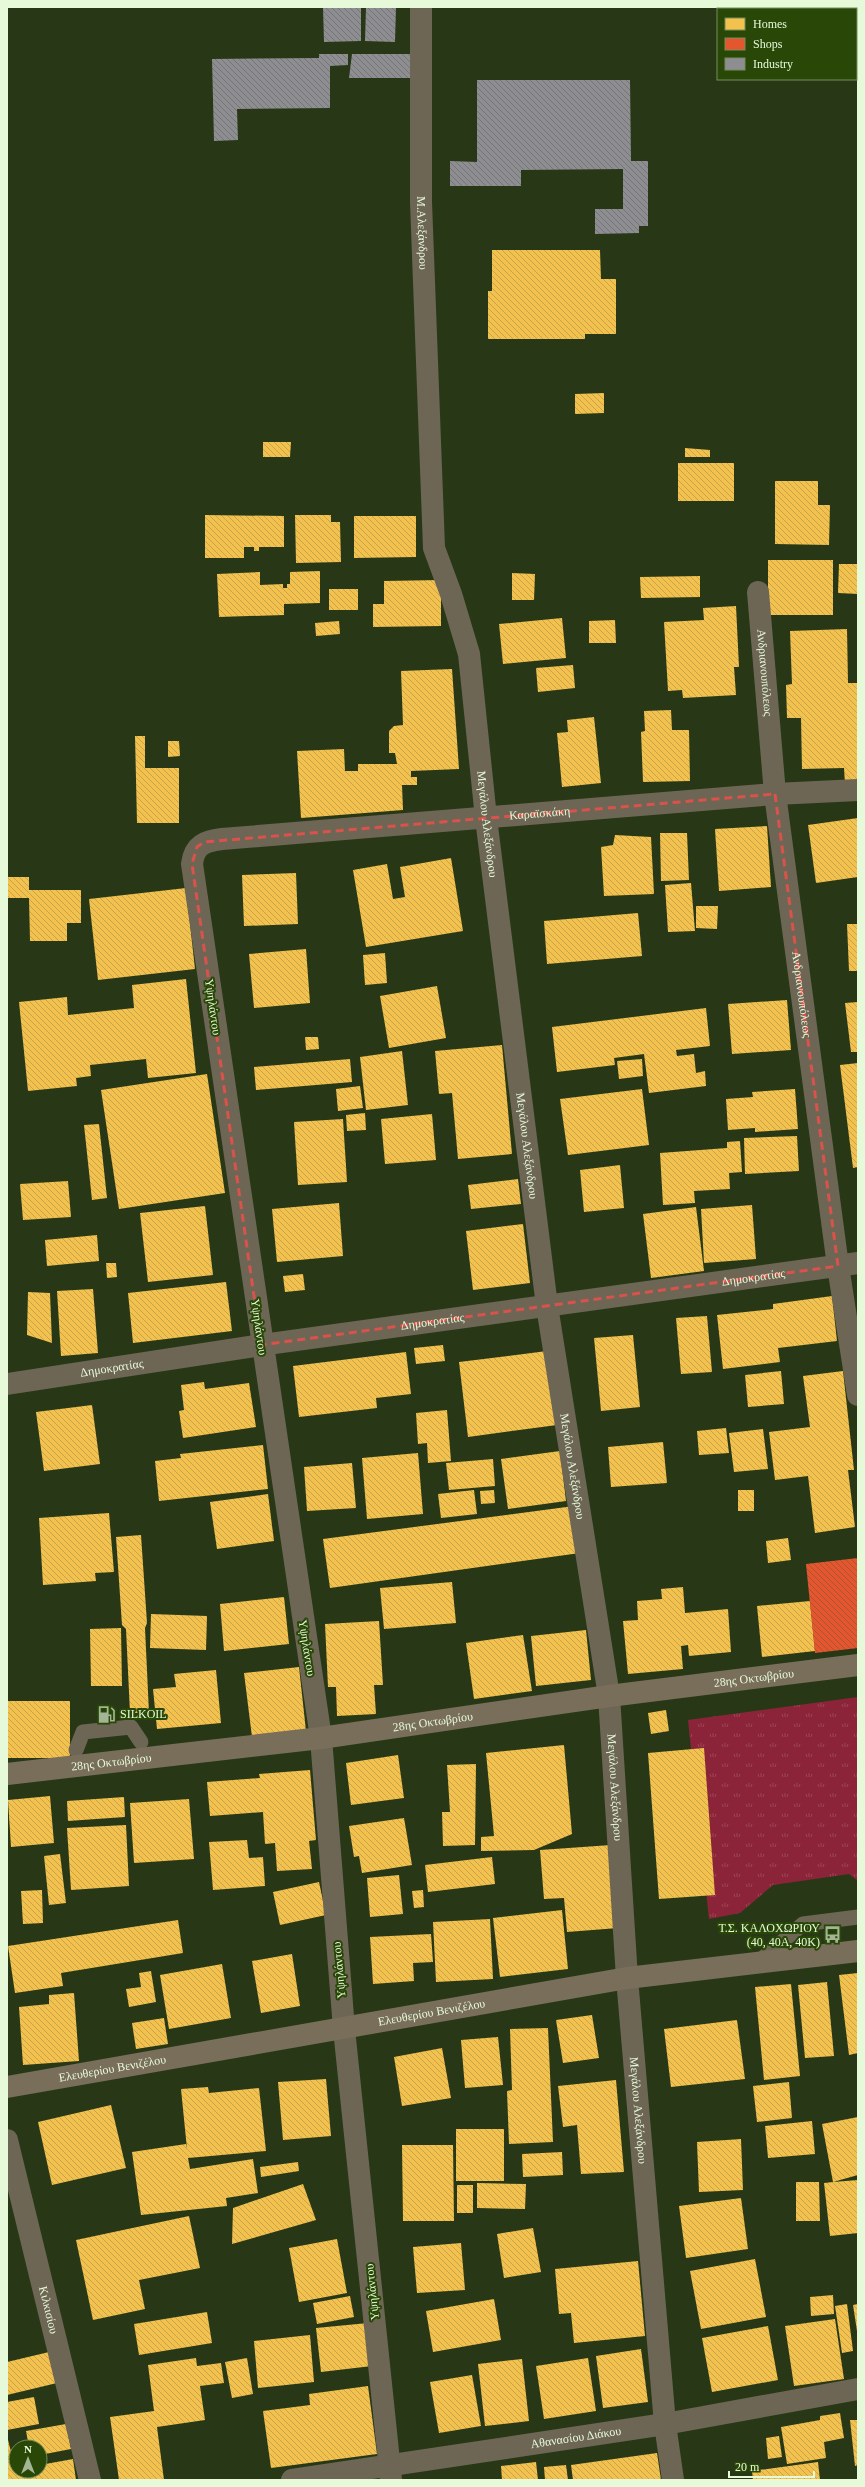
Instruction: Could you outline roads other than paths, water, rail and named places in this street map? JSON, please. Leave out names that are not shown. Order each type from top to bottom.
[{"type":"main road","name":"28ης Οκτωβρίου","points":[[7,1774],[321,1738],[609,1696],[858,1666]]},
{"type":"main road","name":"Ελευθερίου Βενιζέλου","points":[[7,2087],[344,2029],[627,1978],[858,1951]]},
{"type":"street","name":"Μ.Αλεξάνδρου","points":[[421,7],[421,202],[430,459]]},
{"type":"street","name":"Μεγάλου Αλεξάνδρου","points":[[430,459],[434,548],[451,594],[469,654],[486,818],[547,1306],[609,1696],[627,1978],[664,2424],[673,2480]]},
{"type":"street","name":"Ανδριανουπόλεως","points":[[758,592],[775,794],[848,1265],[858,1396]]},
{"type":"street","name":"Καραϊσκάκη","points":[[222,839],[775,794],[858,790]]},
{"type":"street","name":"Υψηλάντου","points":[[222,839],[204,842],[197,847],[192,864],[321,1738],[344,2029],[390,2473]]},
{"type":"street","name":"Δημοκρατίας","points":[[7,1384],[262,1345],[848,1265]]},
{"type":"street","name":"Κιλκισίου","points":[[7,2140],[90,2480]]},
{"type":"street","name":"Αθανασίου Διάκου","points":[[292,2480],[390,2473],[858,2389]]},
{"type":"lane","points":[[76,1750],[83,1732],[131,1727],[141,1742]]},
{"type":"lane","points":[[756,1963],[803,1924],[858,1917]]},
{"type":"place","name":"SILKOIL","points":[[107,1714]]},
{"type":"place","name":"Τ.Σ. ΚΑΛΟΧΩΡΙΟΥ (40, 40Α, 40Κ)","points":[[833,1935]]}]
